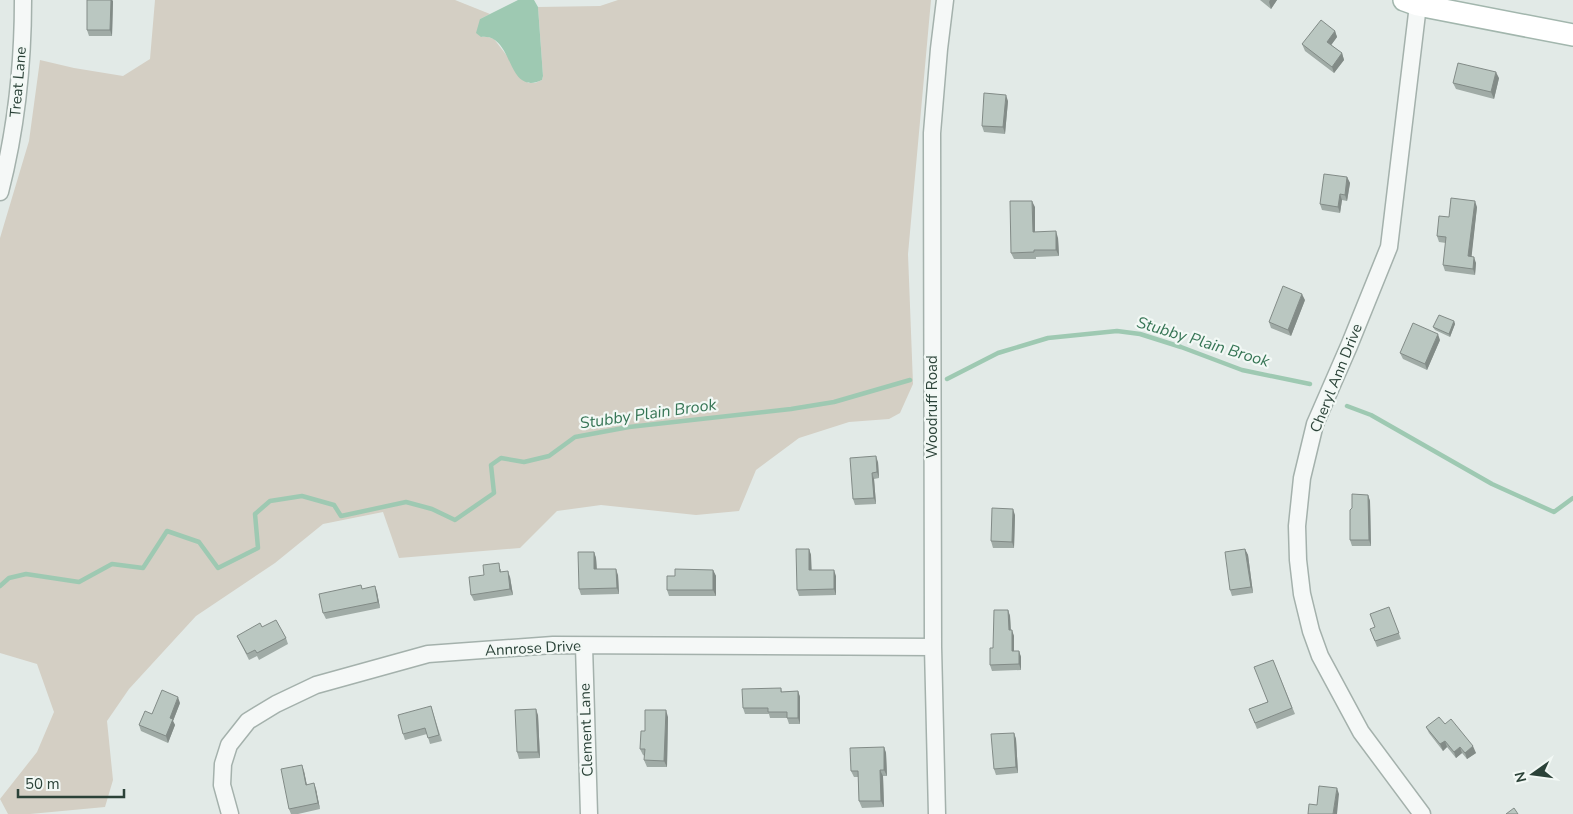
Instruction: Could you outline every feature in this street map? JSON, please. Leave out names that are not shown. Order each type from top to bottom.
[{"type":"main road","points":[[1411,3],[1573,35]]},
{"type":"street","name":"Treat Lane","points":[[0,192],[9,159],[16,114],[23,0]]},
{"type":"street","name":"Woodruff Road","points":[[937,814],[933,646],[932,133],[938,49],[945,0]]},
{"type":"street","name":"Cheryl Ann Drive","points":[[1411,3],[1388,247],[1349,346],[1315,424],[1302,478],[1298,526],[1298,560],[1302,594],[1311,631],[1320,656],[1361,732],[1422,814]]},
{"type":"street","name":"Annrose Drive","points":[[230,814],[224,795],[221,775],[225,754],[229,745],[248,721],[276,704],[316,686],[428,654],[553,646],[933,646]]},
{"type":"street","name":"Clement Lane","points":[[584,646],[589,814]]},
{"type":"shaded area","points":[[155,0],[455,0],[490,14],[480,19],[481,37],[494,39],[528,83],[535,83],[542,80],[543,76],[538,7],[600,6],[618,0],[931,0],[908,254],[913,384],[900,413],[889,419],[849,422],[799,438],[756,470],[739,511],[696,515],[601,505],[557,511],[520,548],[399,558],[383,512],[323,524],[275,563],[196,616],[129,689],[107,721],[113,780],[105,807],[30,814],[8,814],[0,799],[37,752],[54,712],[37,664],[0,653],[0,238],[29,141],[40,60],[123,76],[150,59]]},
{"type":"shaded area","points":[[518,0],[534,0],[538,7],[543,76],[542,80],[530,83],[522,80],[515,73],[500,44],[492,38],[481,37],[476,33],[480,19]]},
{"type":"building","points":[[87,0],[111,0],[110,30],[87,30]]},
{"type":"building","points":[[1321,20],[1335,31],[1327,42],[1342,53],[1332,67],[1302,44]]},
{"type":"building","points":[[1458,63],[1496,72],[1491,92],[1453,83]]},
{"type":"building","points":[[984,93],[1006,95],[1003,127],[982,126]]},
{"type":"building","points":[[1324,174],[1347,177],[1345,195],[1340,194],[1338,207],[1320,204]]},
{"type":"building","points":[[1451,198],[1475,201],[1468,256],[1474,257],[1473,269],[1443,265],[1446,237],[1437,236],[1439,216],[1449,217]]},
{"type":"building","points":[[1010,201],[1032,201],[1033,232],[1056,231],[1056,250],[1011,253]]},
{"type":"building","points":[[1283,286],[1302,294],[1288,330],[1269,322]]},
{"type":"building","points":[[1439,315],[1454,321],[1449,334],[1433,327]]},
{"type":"building","points":[[1413,323],[1438,334],[1425,364],[1400,353]]},
{"type":"building","points":[[876,456],[877,472],[872,473],[874,498],[853,499],[850,458]]},
{"type":"building","points":[[1352,494],[1368,495],[1369,540],[1350,540]]},
{"type":"building","points":[[992,508],[1013,509],[1012,542],[991,541]]},
{"type":"building","points":[[796,549],[809,549],[809,570],[834,570],[834,589],[797,590]]},
{"type":"building","points":[[1245,549],[1251,587],[1230,590],[1225,552]]},
{"type":"building","points":[[578,552],[594,552],[594,569],[616,569],[617,588],[579,589]]},
{"type":"building","points":[[499,563],[500,572],[508,571],[510,589],[471,595],[469,577],[484,575],[483,565]]},
{"type":"building","points":[[675,569],[713,570],[713,590],[667,590],[667,576],[675,576]]},
{"type":"building","points":[[361,585],[362,589],[375,586],[378,602],[323,613],[319,594]]},
{"type":"building","points":[[1389,607],[1399,633],[1375,641],[1370,629],[1375,627],[1370,614]]},
{"type":"building","points":[[994,610],[1008,610],[1009,630],[1012,630],[1012,651],[1019,651],[1019,664],[990,665],[990,648],[993,648]]},
{"type":"building","points":[[276,620],[286,638],[257,653],[255,650],[247,654],[237,636],[260,623],[262,627]]},
{"type":"building","points":[[1273,660],[1292,708],[1255,723],[1249,709],[1268,702],[1254,667]]},
{"type":"building","points":[[781,688],[781,692],[798,691],[798,718],[787,718],[787,712],[768,712],[768,708],[743,708],[742,689]]},
{"type":"building","points":[[162,690],[178,697],[170,718],[173,719],[166,736],[139,725],[145,711],[152,714]]},
{"type":"building","points":[[431,706],[439,735],[428,738],[425,728],[403,734],[398,715]]},
{"type":"building","points":[[536,709],[538,752],[517,752],[515,710]]},
{"type":"building","points":[[645,710],[666,710],[664,761],[644,760],[645,749],[640,749],[641,731],[645,731]]},
{"type":"building","points":[[1439,717],[1445,724],[1451,719],[1473,746],[1465,753],[1460,747],[1454,752],[1445,741],[1440,744],[1426,727]]},
{"type":"building","points":[[1014,733],[1016,767],[994,769],[991,734]]},
{"type":"building","points":[[884,747],[884,770],[880,770],[881,801],[859,801],[858,771],[851,771],[850,748]]},
{"type":"building","points":[[302,765],[306,785],[314,783],[318,803],[289,809],[281,769]]},
{"type":"building","points":[[1319,786],[1337,788],[1333,814],[1308,814],[1309,804],[1317,805]]},
{"type":"building","points":[[1514,808],[1518,814],[1506,814]]},
{"type":"waterway","name":"Stubby Plain Brook","points":[[947,379],[998,353],[1048,338],[1117,331],[1140,334],[1242,370],[1310,384]]},
{"type":"waterway","name":"Stubby Plain Brook","points":[[0,586],[9,578],[26,574],[79,582],[112,564],[143,568],[167,531],[199,542],[218,568],[258,548],[255,514],[270,501],[302,496],[334,505],[341,516],[406,502],[432,509],[455,520],[494,493],[491,465],[501,458],[524,462],[549,456],[575,437],[629,427],[791,409],[834,402],[910,380]]},
{"type":"waterway","name":"Stubby Plain Brook","points":[[1347,406],[1371,415],[1492,484],[1554,512],[1573,498]]}]
